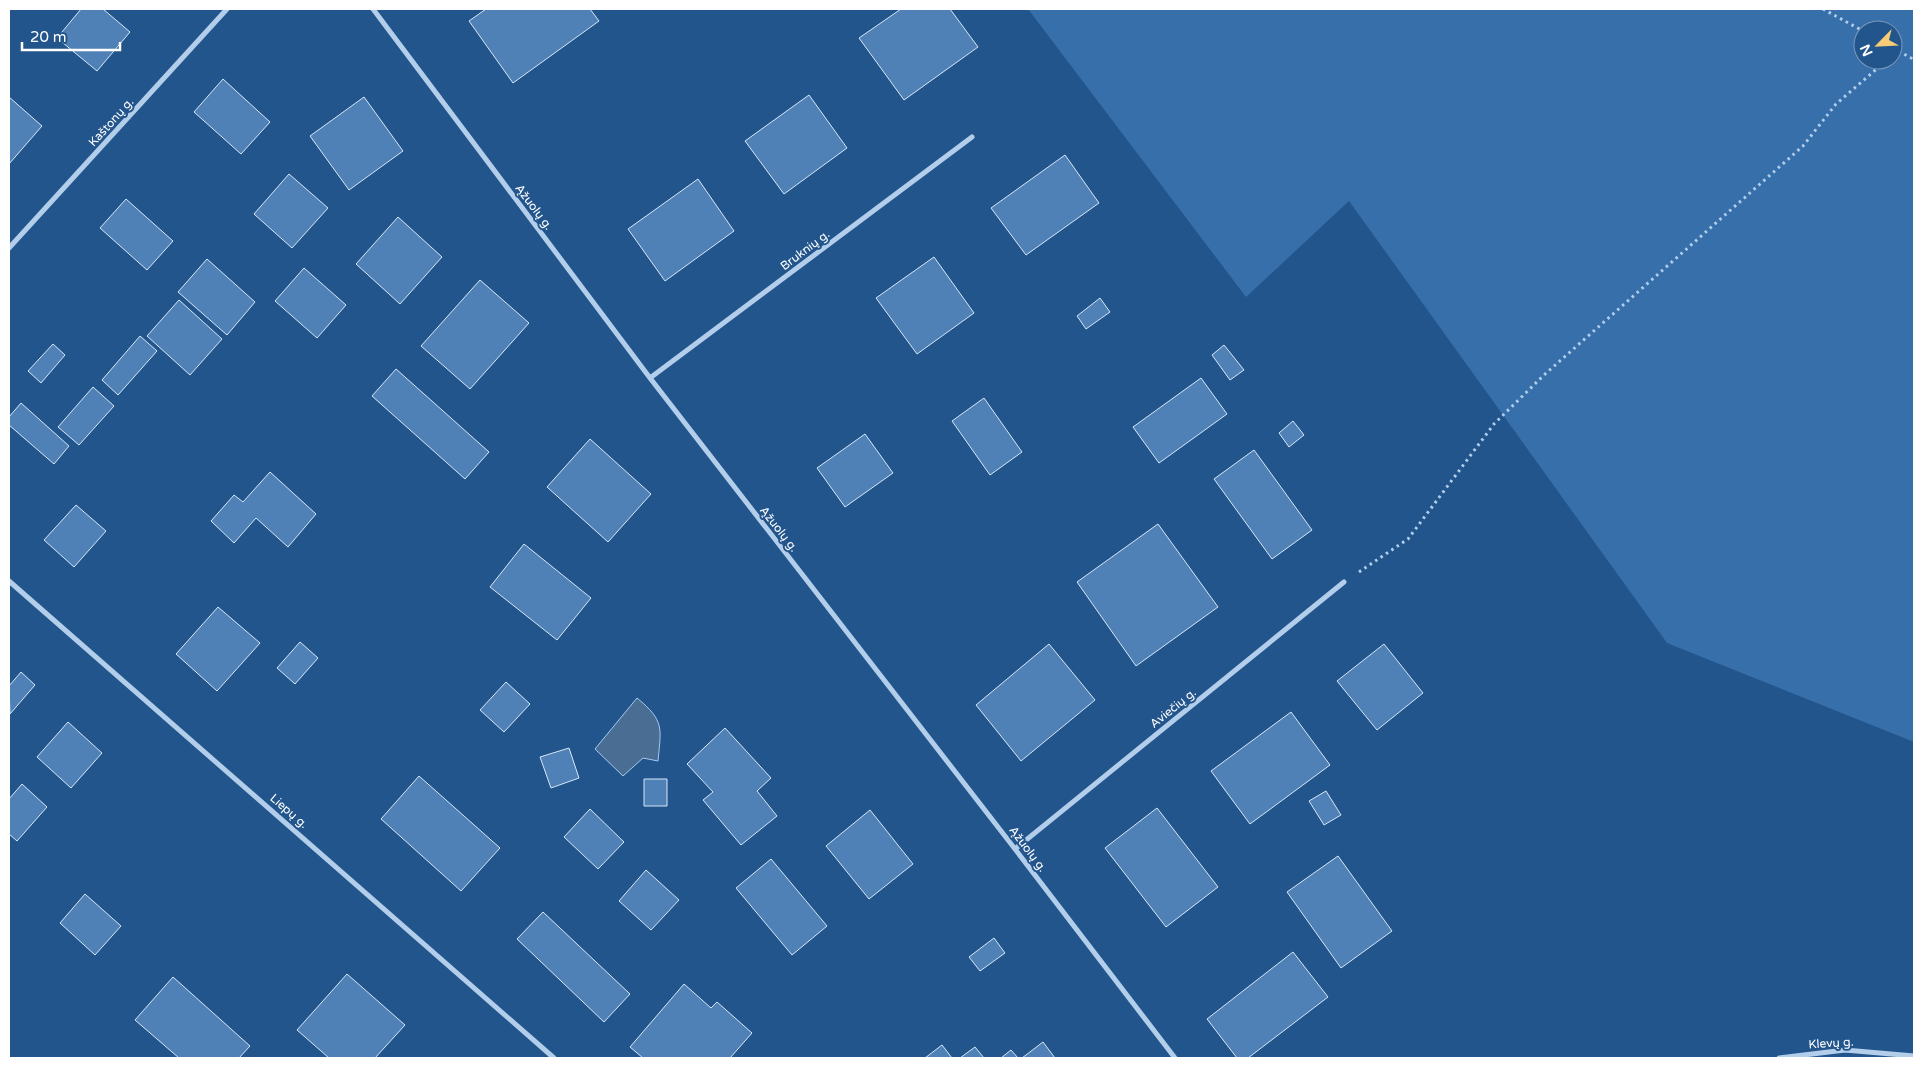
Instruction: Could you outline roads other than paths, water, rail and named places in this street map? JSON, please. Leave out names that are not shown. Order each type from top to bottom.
[{"type":"street","name":"Kaštonų g.","points":[[9,248],[227,9]]},
{"type":"street","name":"Ąžuolų g.","points":[[373,9],[650,378],[1175,1058]]},
{"type":"street","name":"Bruknių g.","points":[[650,378],[972,137]]},
{"type":"street","name":"Liepų g.","points":[[9,581],[554,1058]]},
{"type":"street","name":"Aviečių g.","points":[[1015,849],[1344,582]]},
{"type":"street","name":"Klevų g.","points":[[1779,1058],[1845,1050],[1914,1056]]}]
